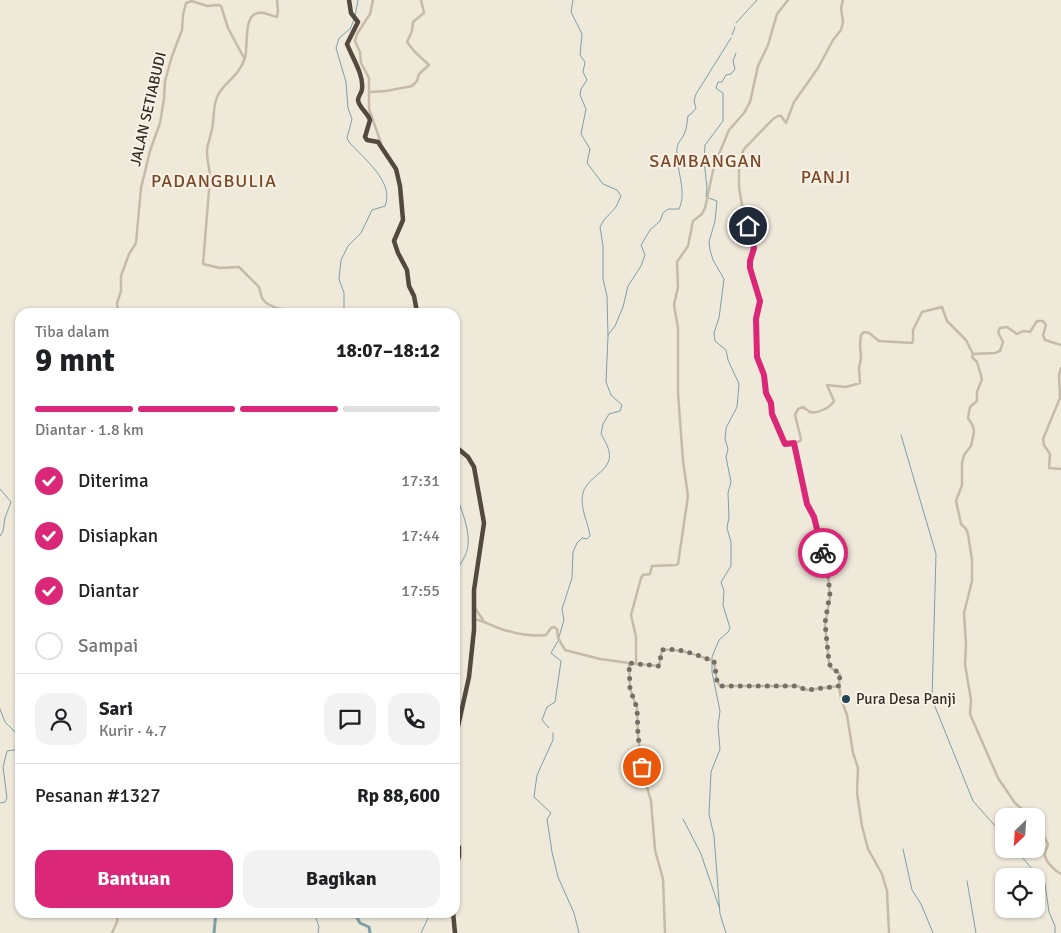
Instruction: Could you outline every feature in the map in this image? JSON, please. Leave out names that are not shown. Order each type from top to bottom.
[{"type":"highway","points":[[349,0],[350,12],[358,23],[347,44],[357,65],[361,83],[362,89],[358,97],[359,103],[370,119],[365,137],[367,140],[378,142],[397,173],[401,192],[403,220],[394,241],[407,270],[409,286],[414,296],[416,308]]},
{"type":"highway","points":[[460,450],[474,466],[483,519],[483,539],[474,590],[476,612],[468,684],[460,718]]},
{"type":"highway","points":[[453,918],[454,933]]},
{"type":"street","points":[[277,0],[277,17],[263,12],[256,13],[251,17],[244,58],[239,70],[221,91],[216,101],[207,150],[210,178],[203,264],[220,268],[239,267],[259,287],[262,298],[266,303],[279,308]]},
{"type":"street","points":[[373,0],[370,16],[355,40],[362,64],[369,78],[370,92],[368,103],[371,117],[379,140],[388,157]]},
{"type":"street","points":[[370,92],[412,86],[417,81],[419,74],[429,65],[414,51],[407,41],[412,31],[413,22],[424,14],[421,0]]},
{"type":"street","points":[[636,664],[636,637],[631,615],[640,580],[642,576],[650,574],[652,566],[677,565],[683,537],[688,496],[683,461],[678,393],[678,328],[674,301],[678,287],[677,262],[688,246],[694,221],[703,212],[716,161],[730,128],[742,115],[750,102],[758,66],[768,45],[777,14],[788,0]]},
{"type":"street","points":[[843,0],[841,30],[833,40],[818,68],[794,102],[787,122],[781,116],[778,116],[748,143],[740,158],[739,187],[743,211],[754,245],[750,268],[760,301],[756,319],[756,355],[764,375],[772,414],[785,444],[794,443],[801,439],[795,415],[798,409],[803,407],[813,412],[834,404],[828,385],[846,387],[860,383],[860,340],[864,332],[869,333],[880,341],[895,340],[912,343],[912,330],[922,313],[942,307],[948,321],[966,340],[973,354],[972,357],[977,362],[982,381],[977,390],[977,401],[969,409],[968,418],[974,432],[972,444],[965,454],[962,463],[962,485],[956,501],[961,524],[967,532],[972,560],[972,581],[964,613],[965,664],[972,701],[970,713],[998,778],[1021,808]]},
{"type":"street","name":"JALAN SETIABUDI","points":[[118,308],[121,276],[129,254],[136,243],[141,188],[160,120],[165,79],[182,30],[182,19],[186,3],[192,1],[206,6],[221,6],[228,28],[244,58]]},
{"type":"street","points":[[973,354],[999,352],[1003,342],[998,332],[1000,328],[1007,328],[1016,334],[1023,331],[1030,332],[1038,320],[1042,320],[1045,323],[1046,328],[1043,335],[1045,340],[1061,345]]},
{"type":"street","points":[[1061,368],[1059,374],[1060,396],[1043,439],[1044,445],[1050,454],[1049,468],[1061,469]]},
{"type":"street","points":[[794,443],[807,504],[815,519],[827,570],[830,597],[825,623],[829,662],[831,668],[840,673],[841,699],[846,712],[853,753],[858,768],[857,793],[862,826],[868,849],[882,874],[887,890],[889,933]]},
{"type":"street","points":[[476,612],[484,621]]},
{"type":"street","points":[[474,619],[484,621],[503,630],[539,635],[547,634],[554,627],[557,630],[561,644],[566,650],[600,659],[659,666],[661,652],[664,649],[695,654],[715,662],[717,684],[720,686],[795,686],[807,690],[839,686]]},
{"type":"street","points":[[629,663],[630,689],[637,708],[642,770],[650,800],[655,850],[663,879],[665,933]]},
{"type":"street","points":[[1045,838],[1048,844],[1045,851],[1046,858],[1053,869],[1061,874]]},
{"type":"street","points":[[112,933],[117,918]]},
{"type":"waterway","points":[[355,16],[358,0]]},
{"type":"waterway","points":[[559,637],[564,620],[562,609],[572,578],[573,552],[577,543],[582,538],[587,539],[590,536],[582,496],[591,480],[607,465],[610,456],[601,434],[603,424],[609,414],[620,411],[622,405],[611,395],[606,382],[607,296],[603,279],[603,246],[600,227],[616,207],[621,196],[617,190],[603,184],[587,163],[590,149],[581,134],[586,109],[580,95],[581,89],[587,80],[583,72],[585,62],[580,55],[582,34],[571,12],[573,0]]},
{"type":"waterway","points":[[736,23],[757,0]]},
{"type":"waterway","points":[[344,308],[344,293],[339,279],[341,260],[348,246],[361,233],[372,210],[385,206],[387,197],[382,179],[347,138],[352,119],[348,108],[346,82],[336,48],[339,38],[350,29],[354,20]]},
{"type":"waterway","points":[[732,35],[735,27]]},
{"type":"waterway","points":[[608,335],[615,326],[623,307],[628,286],[641,266],[645,255],[641,245],[650,230],[660,221],[663,213],[668,209],[679,209],[682,196],[677,146],[684,135],[688,116],[696,108],[694,101],[696,94],[731,38]]},
{"type":"waterway","points":[[726,933],[720,914],[714,836],[709,814],[711,772],[720,749],[718,726],[720,711],[712,672],[712,657],[719,640],[730,628],[723,605],[724,591],[721,582],[731,566],[731,542],[727,528],[729,517],[728,493],[731,482],[726,457],[728,449],[725,439],[726,428],[737,407],[739,384],[728,360],[726,350],[715,341],[714,333],[719,318],[724,279],[713,260],[710,250],[709,242],[715,221],[717,201],[706,197],[704,160],[705,145],[723,121],[723,93],[716,88],[718,82],[722,82],[726,75],[731,74],[735,69],[733,61],[736,53]]},
{"type":"waterway","points":[[901,435],[936,554],[932,699],[973,801],[995,826]]},
{"type":"waterway","points":[[0,489],[11,502],[0,536]]},
{"type":"waterway","points":[[460,506],[468,533],[468,541],[465,556],[460,565]]},
{"type":"waterway","points":[[549,728],[542,720],[547,707],[555,702],[561,661],[551,653],[558,641]]},
{"type":"waterway","points":[[0,709],[5,722],[15,732]]},
{"type":"waterway","points":[[553,733],[553,740],[537,775],[534,797],[551,813],[547,819],[552,852],[558,877],[574,913],[579,933]]},
{"type":"waterway","points":[[0,803],[5,802],[7,798],[3,767],[7,751],[15,750]]},
{"type":"waterway","points":[[683,819],[701,854],[719,907]]},
{"type":"waterway","points":[[903,849],[912,890],[921,904],[933,933]]},
{"type":"waterway","points":[[1023,858],[1045,884],[1049,912],[1055,926],[1055,933]]},
{"type":"waterway","points":[[967,881],[976,933]]},
{"type":"waterway","points":[[214,933],[215,918]]},
{"type":"waterway","points":[[316,918],[319,927],[318,933]]},
{"type":"waterway","points":[[357,918],[360,923],[369,927],[370,933]]},
{"type":"waterway","points":[[421,933],[428,918]]},
{"type":"way so far","points":[[642,767],[637,708],[630,689],[629,663],[659,666],[660,654],[664,649],[704,656],[714,661],[717,681],[720,686],[797,686],[807,690],[839,686],[840,673],[831,668],[829,662],[825,623],[830,593],[823,553]]},
{"type":"place","name":"Pura Desa Panji","points":[[846,699]]},
{"type":"district","name":"SAMBANGAN","points":[[706,161]]},
{"type":"district","name":"PANJI","points":[[826,177]]},
{"type":"district","name":"PADANGBULIA","points":[[214,181]]},
{"type":"route","points":[[748,226],[754,245],[750,268],[760,301],[756,319],[757,357],[764,375],[766,393],[771,403],[772,414],[785,444],[794,443],[807,504],[814,517],[823,553]]}]
